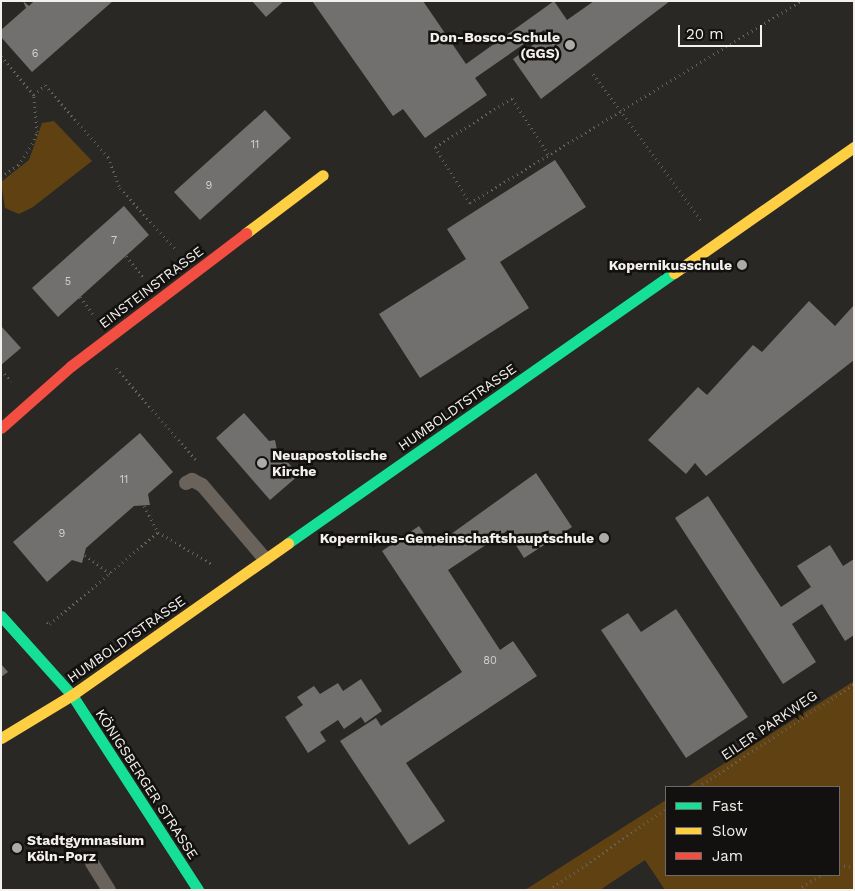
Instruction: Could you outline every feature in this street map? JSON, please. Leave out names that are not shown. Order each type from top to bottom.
[{"type":"street","name":"HUMBOLDTSTRASSE","points":[[1,738],[72,695],[854,147]]},
{"type":"street","name":"EINSTEINSTRASSE","points":[[1,428],[97,347],[323,176]]},
{"type":"street","name":"KÖNIGSBERGER STRASSE","points":[[1,616],[72,695],[198,890]]},
{"type":"lane","points":[[186,483],[192,480],[202,484],[265,559]]},
{"type":"lane","points":[[92,863],[109,890]]},
{"type":"path","points":[[548,154],[512,98],[435,147],[470,203],[801,1]]},
{"type":"path","points":[[1,56],[34,95],[37,132],[32,144],[18,165],[1,177]]},
{"type":"path","points":[[593,74],[718,242]]},
{"type":"path","points":[[34,95],[45,85],[108,156],[120,188],[196,272]]},
{"type":"path","points":[[97,347],[200,465]]},
{"type":"path","points":[[144,506],[158,532],[213,564],[228,586]]},
{"type":"path","points":[[43,618],[50,624],[158,532]]},
{"type":"path","points":[[85,555],[110,573]]},
{"type":"path","name":"EILER PARKWEG","points":[[700,786],[854,684]]},
{"type":"path","points":[[549,890],[665,810]]},
{"type":"path","points":[[840,864],[854,866]]},
{"type":"path","points":[[798,890],[819,876]]},
{"type":"shaded area","points":[[54,121],[92,161],[33,207],[19,214],[5,208],[1,182],[29,160],[42,123]]},
{"type":"shaded area","points":[[854,681],[854,890],[665,890],[645,860],[600,890],[525,890],[665,801],[665,876],[840,876],[840,786],[689,786]]},
{"type":"building","points":[[23,1],[29,6],[34,1],[113,1],[32,72],[1,37],[1,30],[26,8]]},
{"type":"building","points":[[252,1],[284,1],[266,17]]},
{"type":"building","points":[[312,1],[423,1],[466,64],[554,1],[567,20],[594,1],[670,1],[541,99],[513,59],[547,35],[544,30],[475,78],[487,95],[425,138],[403,109],[393,116]]},
{"type":"building","points":[[265,110],[291,138],[200,220],[174,192]]},
{"type":"building","points":[[555,160],[586,207],[500,262],[529,308],[420,378],[379,314],[466,259],[447,229]]},
{"type":"building","points":[[124,206],[149,235],[58,317],[32,288]]},
{"type":"building","points":[[809,301],[835,326],[854,305],[854,360],[706,476],[695,463],[686,474],[648,440],[698,387],[707,395],[753,345],[762,352]]},
{"type":"building","points":[[1,326],[21,348],[1,365]]},
{"type":"building","name":"Neuapostolische Kirche","points":[[244,413],[269,441],[275,440],[277,450],[299,475],[270,500],[216,438]]},
{"type":"building","points":[[140,433],[173,472],[148,494],[150,505],[134,506],[86,548],[82,563],[72,560],[47,582],[13,542]]},
{"type":"building","points":[[536,473],[572,527],[524,558],[507,531],[448,570],[500,650],[513,641],[537,676],[406,763],[445,821],[409,845],[340,741],[376,718],[381,726],[462,672],[382,551],[419,526],[433,547]]},
{"type":"building","points":[[708,496],[781,607],[811,587],[797,566],[830,545],[843,566],[854,559],[854,635],[845,641],[822,604],[792,624],[816,662],[783,684],[675,518]]},
{"type":"building","points":[[676,609],[748,717],[686,758],[601,630],[628,613],[641,632]]},
{"type":"building","points":[[1,664],[8,672],[1,677]]},
{"type":"building","points":[[361,679],[382,711],[365,723],[361,717],[344,729],[338,720],[320,732],[326,741],[308,753],[285,717],[303,705],[297,697],[314,686],[320,694],[338,683],[343,691]]},
{"type":"traffic: fast","points":[[288,543],[674,273]]},
{"type":"traffic: fast","points":[[1,616],[72,695],[198,890]]},
{"type":"traffic: slow","points":[[674,273],[854,147]]},
{"type":"traffic: slow","points":[[246,233],[323,175]]},
{"type":"traffic: slow","points":[[1,738],[72,695],[288,543]]},
{"type":"traffic: jam","points":[[1,428],[71,366],[246,233]]},
{"type":"place","name":"Don-Bosco-Schule (GGS)","points":[[570,45]]},
{"type":"place","name":"Kopernikusschule","points":[[742,265]]},
{"type":"place","name":"Neuapostolische Kirche","points":[[262,463]]},
{"type":"place","name":"Kopernikus-Gemeinschaftshauptschule","points":[[604,538]]},
{"type":"place","name":"Stadtgymnasium Köln-Porz","points":[[17,848]]}]
